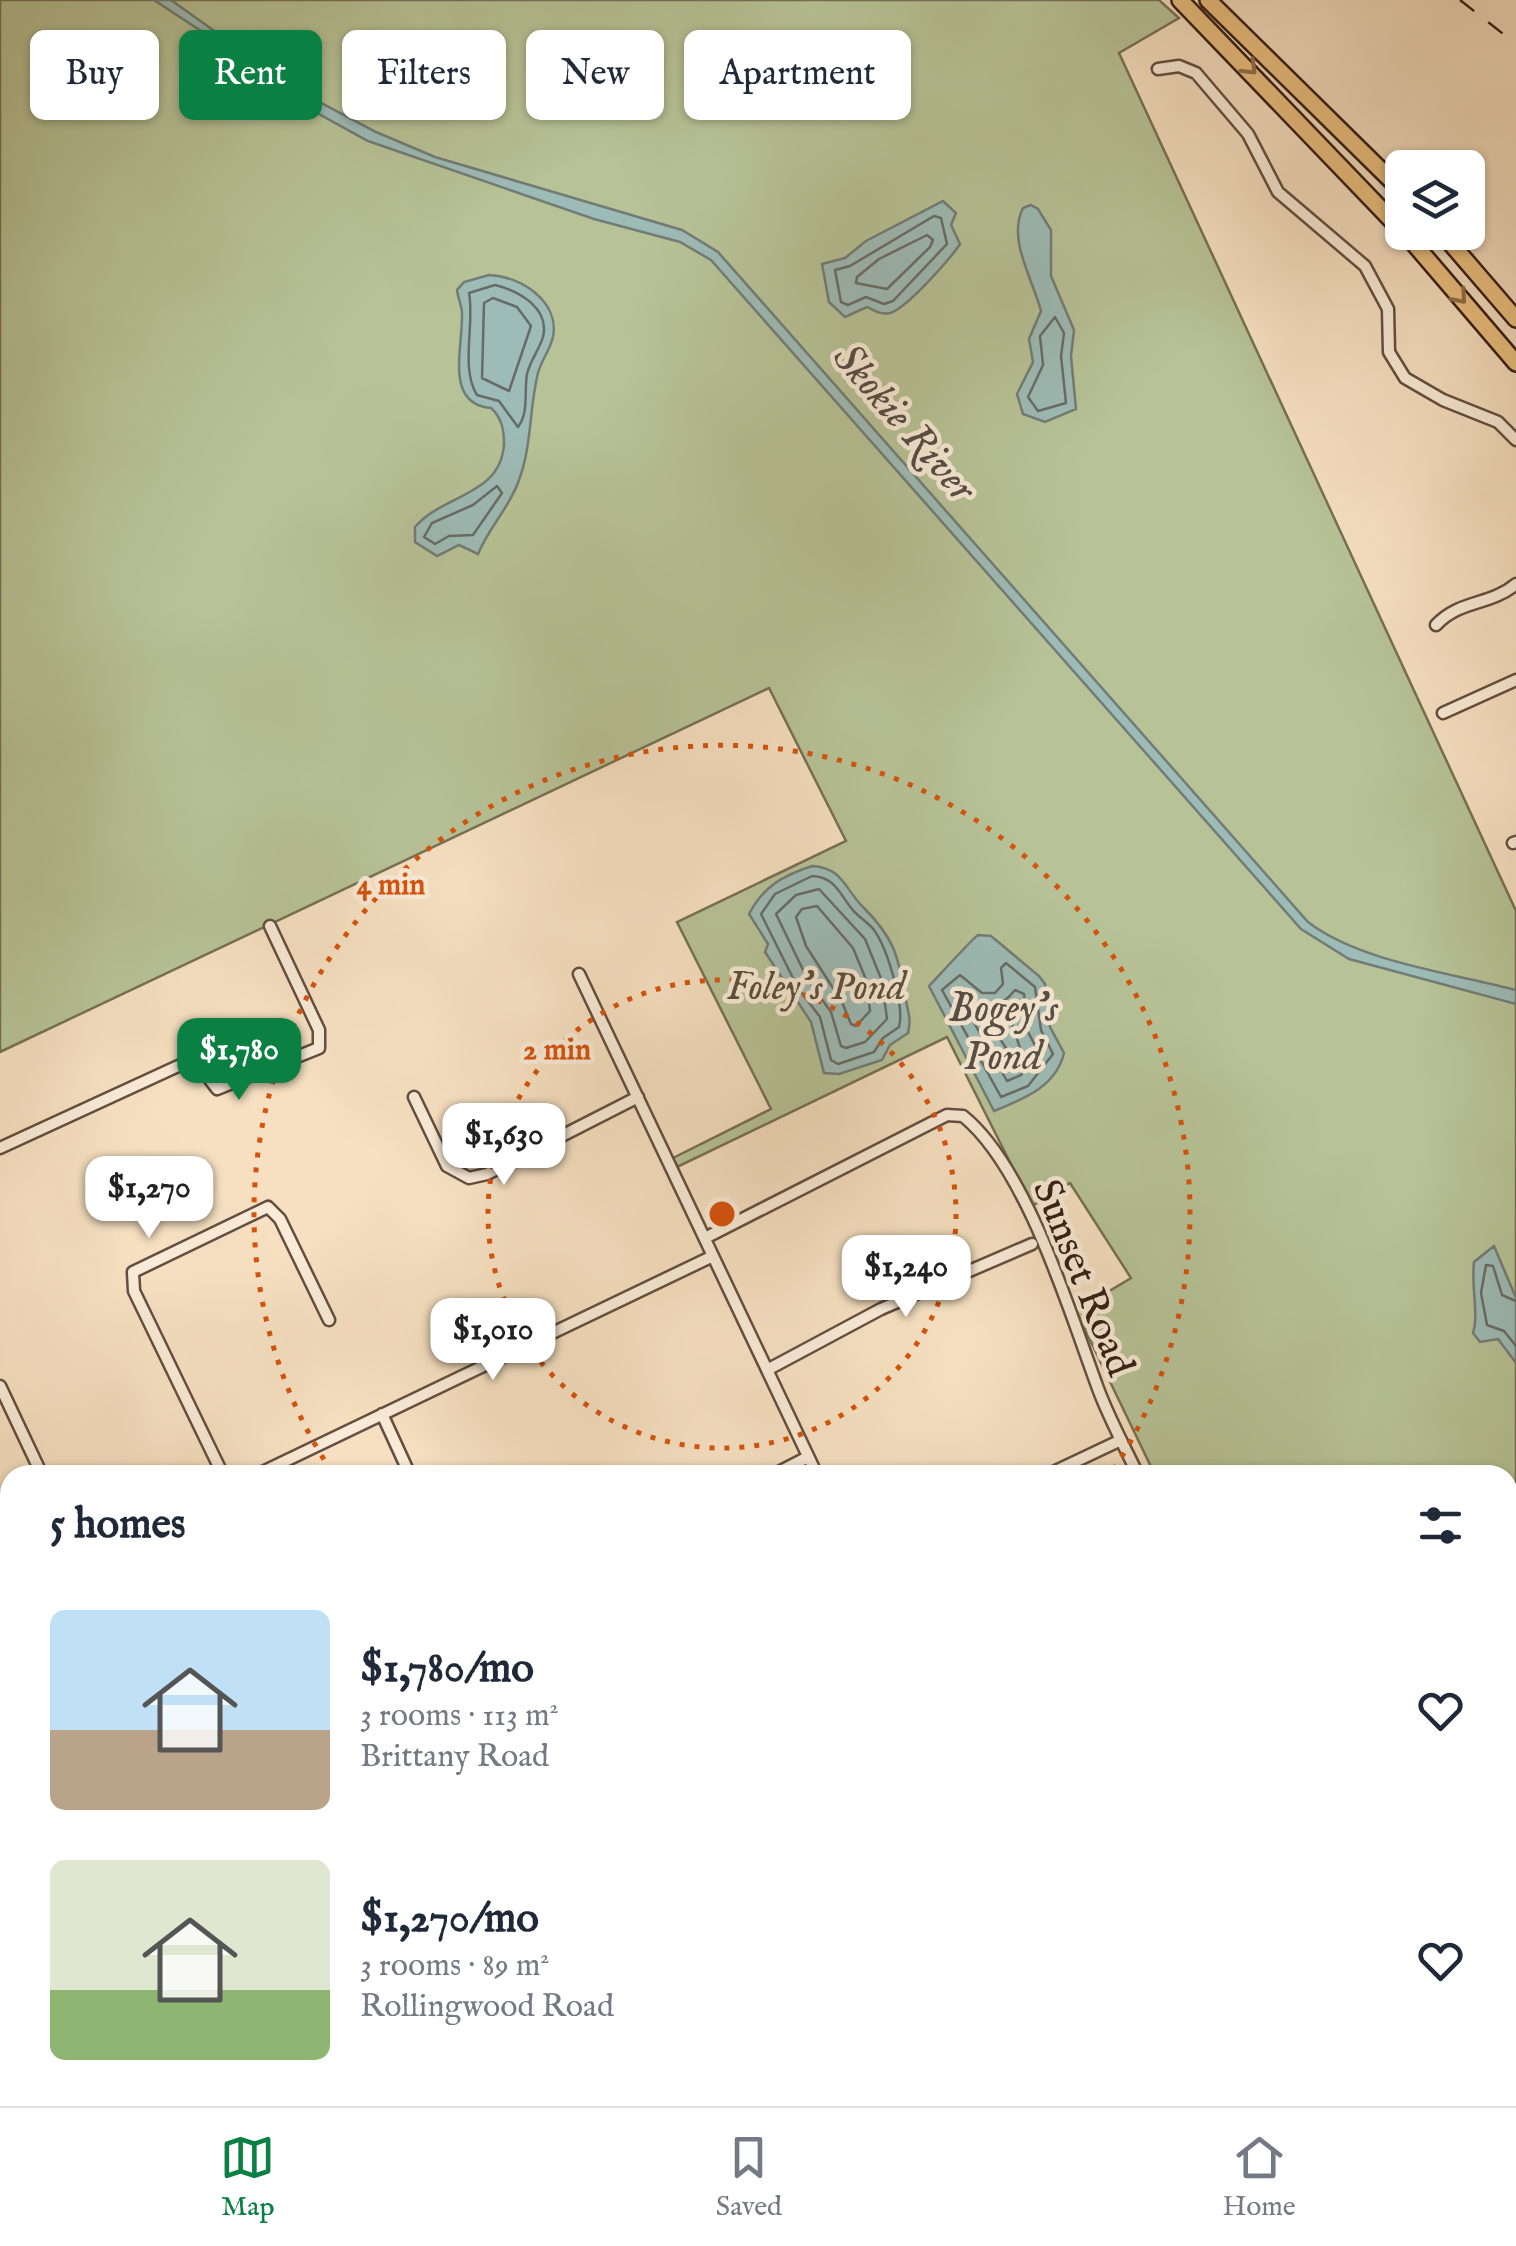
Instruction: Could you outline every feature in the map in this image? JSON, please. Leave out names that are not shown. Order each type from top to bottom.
[{"type":"highway","points":[[1180,0],[1385,213]]},
{"type":"highway","points":[[1208,0],[1385,173]]},
{"type":"highway","points":[[1419,250],[1516,362]]},
{"type":"highway","points":[[1456,250],[1516,320]]},
{"type":"street","points":[[1158,69],[1179,66],[1196,74],[1248,134],[1278,192],[1365,266],[1388,309],[1389,352],[1405,378],[1443,400],[1498,422],[1516,440]]},
{"type":"street","points":[[1436,625],[1451,609],[1471,602],[1490,602],[1516,584]]},
{"type":"street","points":[[1443,713],[1516,680]]},
{"type":"street","points":[[0,1148],[189,1061],[197,1063],[217,1089],[314,1052],[322,1038],[270,926]]},
{"type":"street","points":[[580,974],[812,1465]]},
{"type":"street","points":[[414,1097],[447,1166],[469,1178],[487,1174],[638,1097]]},
{"type":"street","name":"Sunset Road","points":[[704,1238],[947,1115],[960,1114],[991,1144],[1018,1190],[1075,1318],[1098,1388],[1133,1465]]},
{"type":"street","points":[[218,1465],[134,1292],[133,1272],[268,1208],[280,1218],[328,1320]]},
{"type":"street","points":[[767,1370],[881,1309],[1032,1244]]},
{"type":"street","points":[[277,1465],[713,1256]]},
{"type":"street","points":[[0,1386],[37,1465]]},
{"type":"street","points":[[382,1414],[405,1465]]},
{"type":"street","points":[[1068,1465],[1122,1440]]},
{"type":"street","points":[[792,1465],[808,1457]]},
{"type":"green space","points":[[0,0],[1159,0],[1179,18],[1119,53],[1516,911],[1516,1465],[1150,1465],[1076,1311],[1131,1278],[1070,1183],[1032,1206],[947,1037],[677,1167],[673,1158],[771,1109],[677,922],[846,841],[769,688],[0,1052]]},
{"type":"water","points":[[154,0],[171,0],[213,30],[199,30]]},
{"type":"water","points":[[322,103],[342,114],[342,120],[353,120],[435,157],[682,230],[718,252],[1308,922],[1329,936],[1380,957],[1516,990],[1516,1004],[1349,959],[1301,929],[711,260],[680,242],[594,219],[368,141],[322,116]]},
{"type":"water","points":[[943,201],[956,213],[951,225],[960,244],[906,303],[890,313],[867,307],[845,317],[829,302],[822,264],[845,258],[866,241]]},
{"type":"water","points":[[1031,205],[1051,230],[1051,276],[1074,330],[1071,356],[1076,409],[1045,422],[1023,414],[1017,394],[1033,362],[1029,339],[1041,311],[1018,233],[1023,208]]},
{"type":"water","points":[[489,275],[513,280],[536,293],[550,313],[553,337],[538,373],[526,454],[510,499],[478,554],[459,545],[437,556],[415,542],[415,527],[493,474],[504,444],[498,416],[467,396],[459,372],[462,314],[457,290],[464,282]]},
{"type":"water","name":"Foley’s Pond","points":[[812,866],[837,875],[888,937],[900,968],[909,1018],[908,1033],[890,1045],[882,1060],[839,1074],[824,1073],[811,1022],[765,952],[768,944],[749,914],[775,883]]},
{"type":"water","name":"Bogey's Pond","points":[[978,935],[991,936],[1045,984],[1050,1027],[1064,1053],[1046,1083],[994,1111],[929,986]]},
{"type":"water","points":[[1494,1246],[1516,1298],[1516,1363],[1498,1339],[1480,1342],[1473,1333],[1474,1262]]},
{"type":"railway","points":[[1460,0],[1516,44]]},
{"type":"water label","name":"Skokie River","points":[[906,421]]}]
